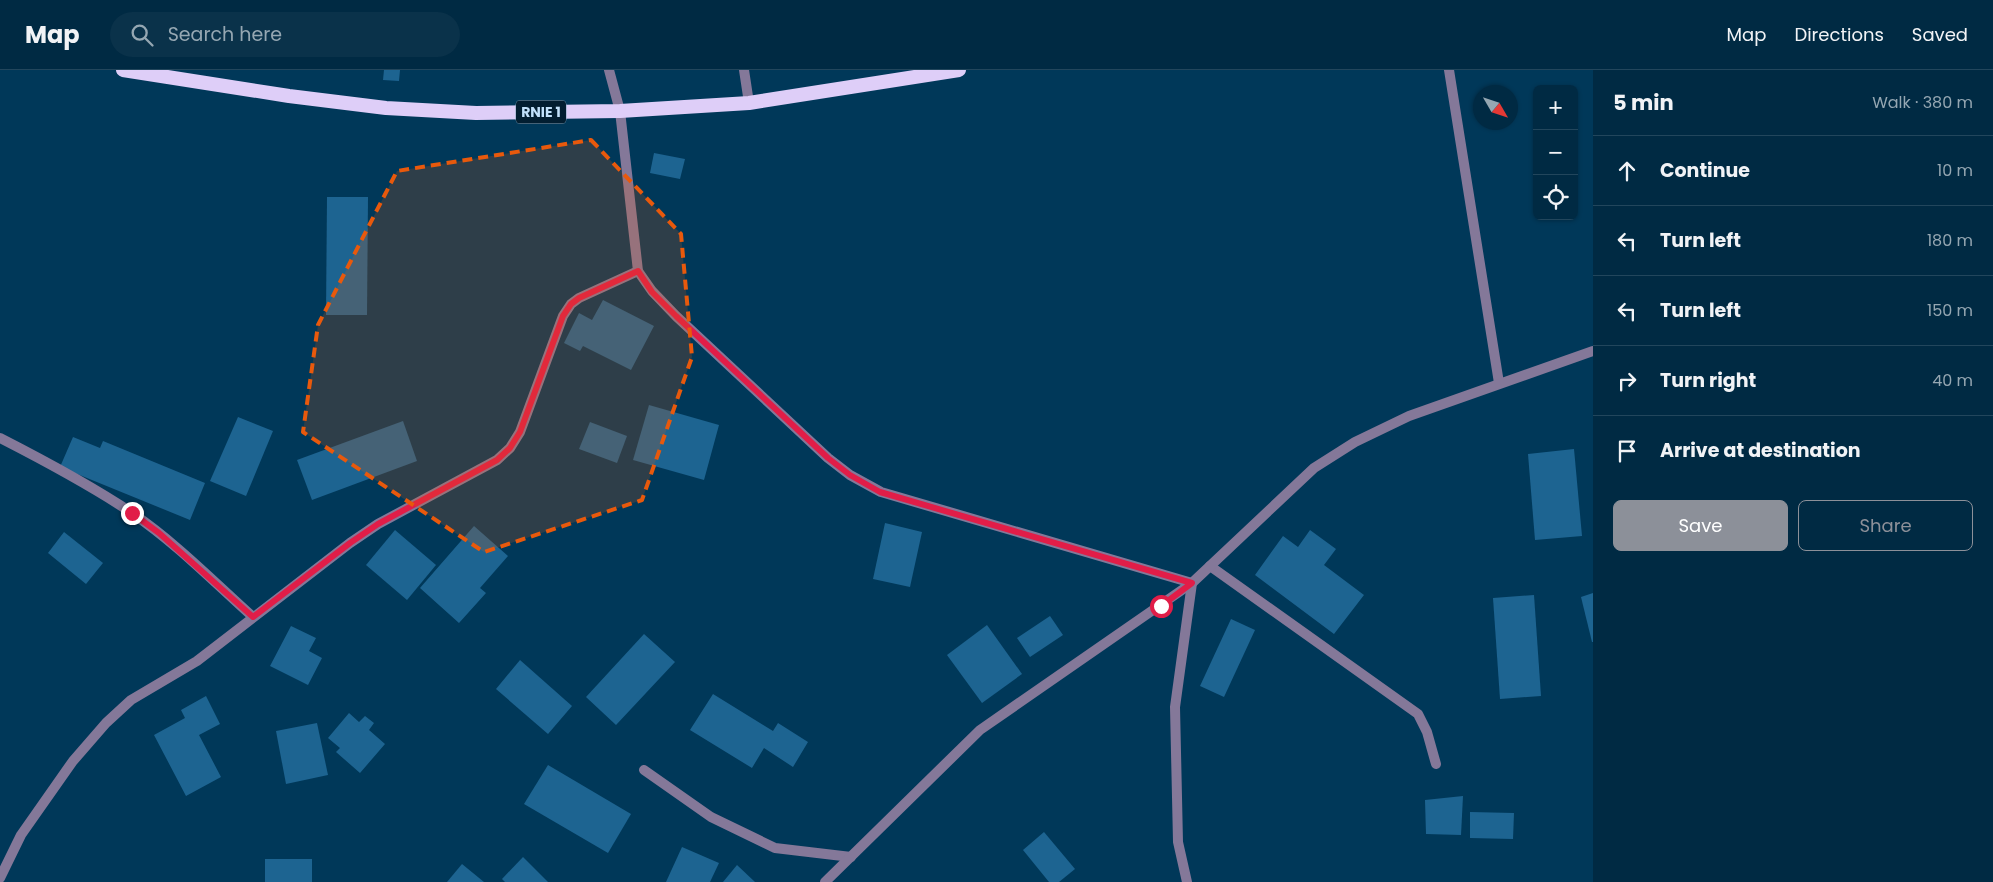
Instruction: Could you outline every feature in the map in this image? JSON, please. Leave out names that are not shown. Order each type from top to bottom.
[{"type":"highway","name":"RNIE 1","points":[[123,70],[289,96],[386,108],[476,113],[620,111],[749,103],[959,70]]},
{"type":"street","points":[[609,70],[620,111],[638,271],[652,292],[676,316],[828,458],[850,475],[880,492],[1192,583]]},
{"type":"street","points":[[744,70],[749,103]]},
{"type":"street","points":[[1449,70],[1500,384]]},
{"type":"street","points":[[0,878],[21,836],[73,761],[106,723],[131,700],[197,661],[350,543],[378,524],[497,460],[510,448],[527,416],[563,316],[571,304],[579,298],[638,271]]},
{"type":"street","points":[[825,882],[980,730],[1192,583],[1314,468],[1355,442],[1409,416],[1593,351]]},
{"type":"street","points":[[0,438],[57,468],[132,513],[159,533],[253,617]]},
{"type":"street","points":[[1210,566],[1418,714],[1427,732],[1436,764]]},
{"type":"street","points":[[1186,882],[1178,842],[1176,707],[1192,583]]},
{"type":"street","points":[[644,770],[711,817],[775,848],[851,857]]},
{"type":"highlighted area","points":[[591,140],[681,234],[692,357],[642,500],[484,552],[303,432],[318,325],[397,171]]},
{"type":"building","points":[[384,70],[400,70],[399,81],[383,80]]},
{"type":"building","points":[[654,153],[685,159],[680,179],[650,173]]},
{"type":"building","points":[[327,197],[368,197],[367,315],[326,315]]},
{"type":"building","points":[[603,300],[654,326],[631,370],[583,346],[580,351],[564,343],[579,313],[592,320]]},
{"type":"building","points":[[649,405],[719,425],[704,480],[633,460]]},
{"type":"building","points":[[238,417],[273,431],[246,496],[210,481]]},
{"type":"building","points":[[403,421],[417,461],[312,500],[297,460]]},
{"type":"building","points":[[590,422],[627,436],[617,463],[579,449]]},
{"type":"building","points":[[73,437],[100,448],[103,441],[205,483],[190,520],[60,467]]},
{"type":"building","points":[[1574,449],[1582,536],[1535,540],[1528,454]]},
{"type":"building","points":[[885,523],[922,532],[910,587],[873,579]]},
{"type":"building","points":[[474,526],[508,556],[480,588],[486,593],[459,623],[420,588]]},
{"type":"building","points":[[395,530],[436,565],[407,600],[366,565]]},
{"type":"building","points":[[1310,530],[1336,549],[1324,565],[1364,595],[1334,634],[1255,575],[1283,536],[1298,547]]},
{"type":"building","points":[[64,532],[103,563],[86,584],[48,553]]},
{"type":"building","points":[[1593,593],[1593,642],[1592,642],[1581,597]]},
{"type":"building","points":[[1534,595],[1541,696],[1500,699],[1493,598]]},
{"type":"building","points":[[1050,616],[1063,635],[1030,657],[1017,638]]},
{"type":"building","points":[[1231,619],[1255,630],[1224,697],[1200,686]]},
{"type":"building","points":[[987,625],[1022,674],[982,703],[947,655]]},
{"type":"building","points":[[291,626],[316,638],[309,651],[322,658],[308,685],[270,666]]},
{"type":"building","points":[[644,634],[675,662],[616,725],[586,697]]},
{"type":"building","points":[[520,660],[572,706],[548,734],[496,689]]},
{"type":"building","points":[[713,694],[773,731],[778,723],[808,742],[793,767],[764,748],[752,768],[690,730]]},
{"type":"building","points":[[206,696],[220,724],[199,735],[221,777],[186,796],[154,735],[185,718],[181,710]]},
{"type":"building","points":[[349,713],[359,722],[365,716],[374,723],[369,730],[385,744],[360,773],[336,752],[340,748],[328,738]]},
{"type":"building","points":[[317,723],[328,775],[286,784],[276,731]]},
{"type":"building","points":[[548,765],[631,814],[608,853],[524,804]]},
{"type":"building","points":[[1463,796],[1461,835],[1426,834],[1425,800]]},
{"type":"building","points":[[1470,812],[1514,813],[1513,839],[1470,838]]},
{"type":"building","points":[[1044,832],[1075,869],[1059,882],[1049,882],[1023,850]]},
{"type":"building","points":[[682,847],[719,863],[710,882],[666,882]]},
{"type":"building","points":[[523,857],[548,882],[505,882],[502,879]]},
{"type":"building","points":[[265,859],[312,859],[312,882],[265,882]]},
{"type":"building","points":[[462,864],[484,882],[447,882]]},
{"type":"building","points":[[737,865],[755,882],[723,882]]},
{"type":"route","points":[[132,513],[159,533],[253,617],[378,524],[497,460],[510,448],[520,432],[563,316],[571,304],[579,298],[638,271],[652,292],[676,316],[828,458],[850,475],[880,492],[1192,583],[1161,606]]}]
